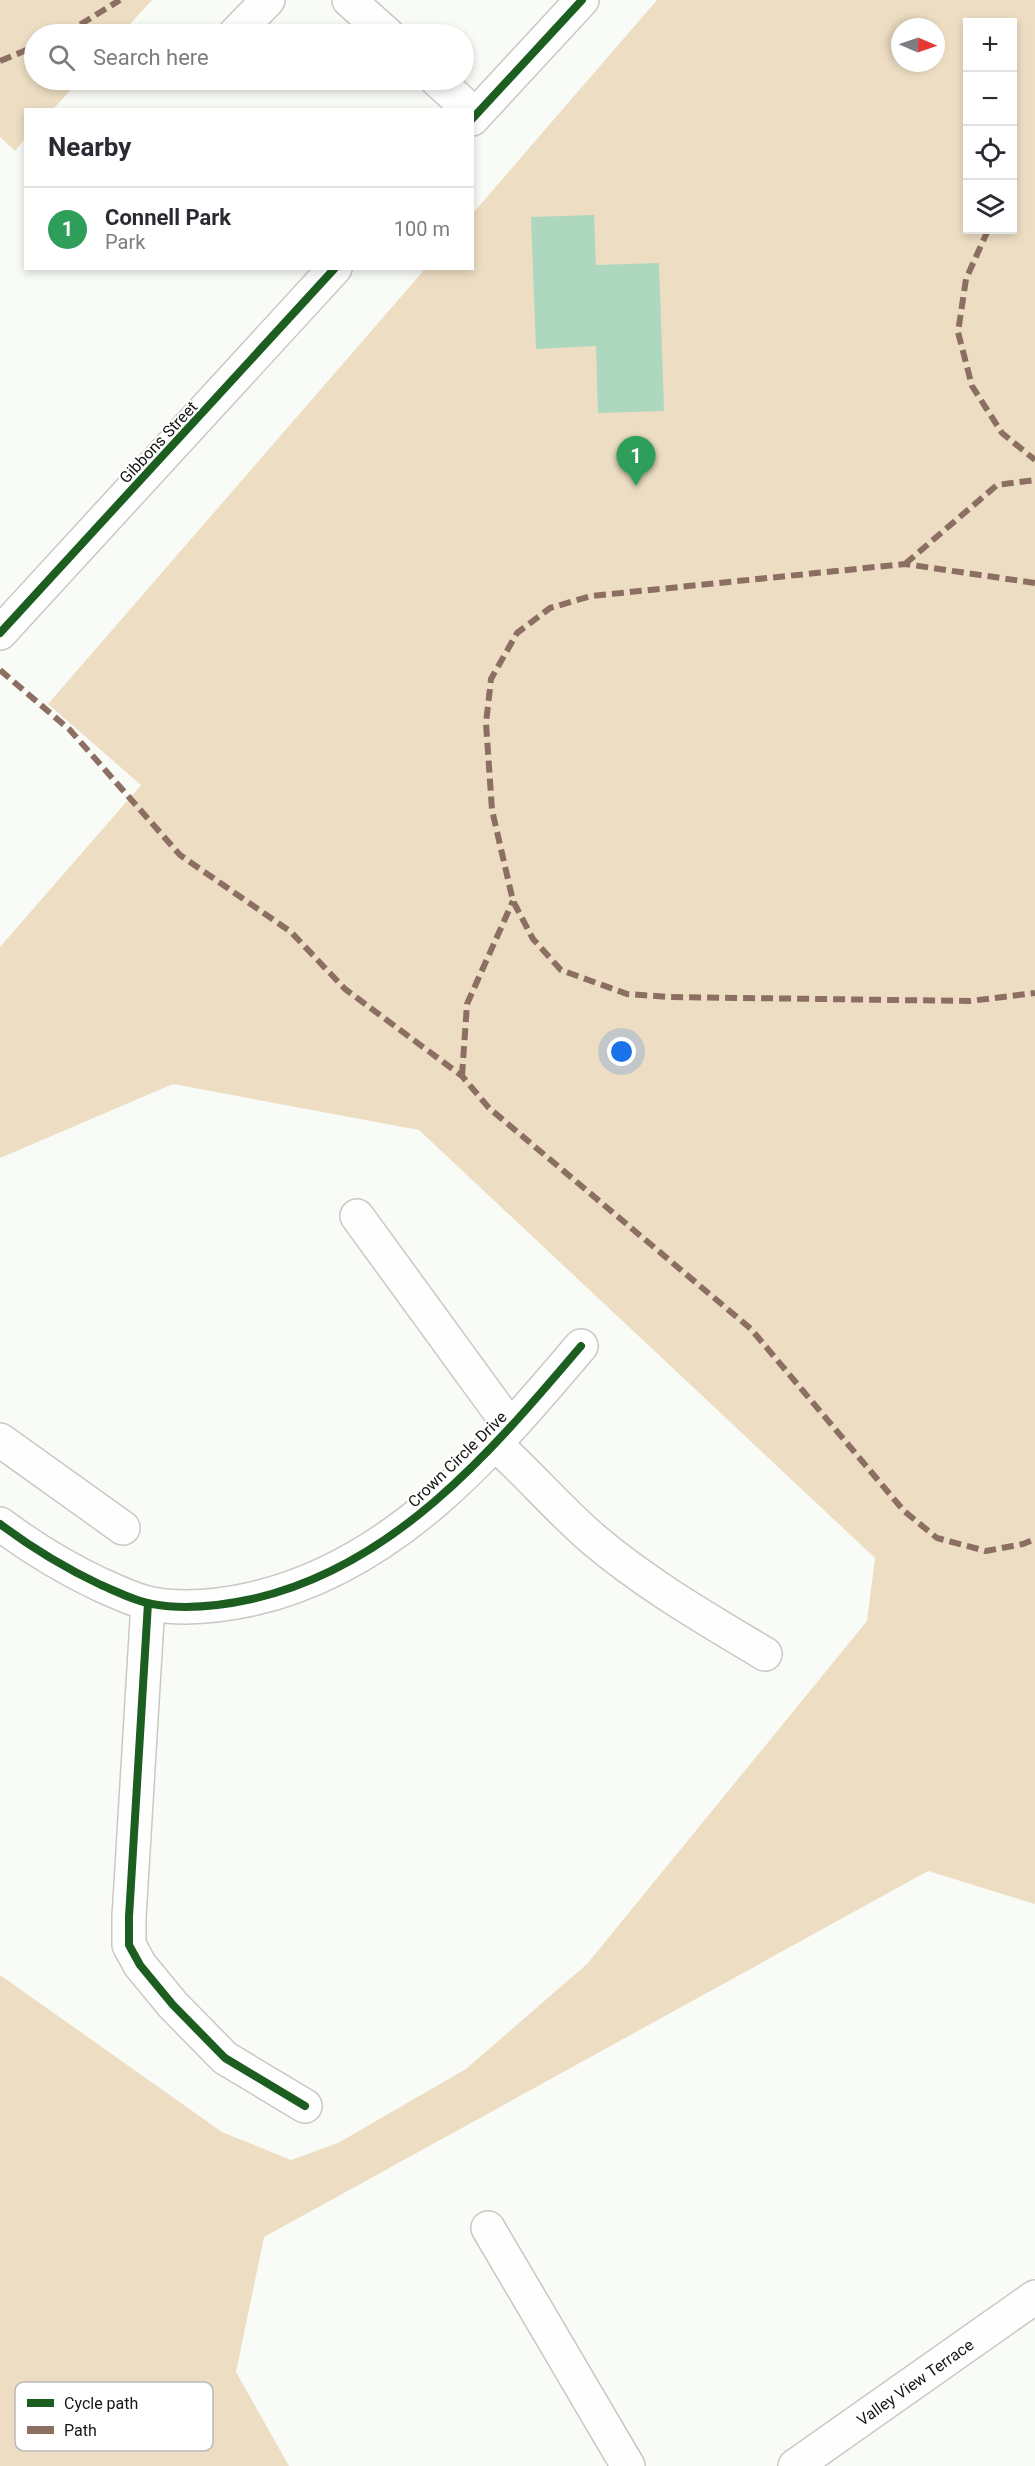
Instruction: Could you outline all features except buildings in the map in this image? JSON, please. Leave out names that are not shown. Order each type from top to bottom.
[{"type":"street","points":[[245,24],[268,0]]},
{"type":"street","points":[[349,0],[376,24]]},
{"type":"street","points":[[474,113],[582,0]]},
{"type":"street","points":[[448,90],[467,108]]},
{"type":"street","name":"Gibbons Street","points":[[0,633],[333,270]]},
{"type":"street","points":[[357,1216],[502,1435],[592,1539],[667,1595],[765,1654]]},
{"type":"street","name":"Crown Circle Drive","points":[[0,1524],[30,1547],[74,1572],[127,1597],[148,1603],[184,1607],[233,1603],[282,1592],[332,1571],[371,1550],[418,1516],[460,1479],[581,1346]]},
{"type":"street","points":[[0,1440],[123,1528]]},
{"type":"street","points":[[148,1603],[129,1945],[140,1965],[173,2005],[225,2058],[305,2106]]},
{"type":"street","points":[[488,2228],[628,2466]]},
{"type":"street","name":"Valley View Terrace","points":[[795,2466],[1035,2298]]},
{"type":"shaded area","points":[[0,0],[152,0],[130,24],[24,24],[24,90],[71,90],[54,108],[24,108],[24,140],[15,151],[0,137]]},
{"type":"shaded area","points":[[657,0],[1035,0],[1035,1904],[928,1871],[264,2237],[236,2372],[289,2466],[0,2466],[0,1975],[222,2132],[291,2160],[338,2143],[466,2069],[587,1964],[867,1621],[875,1558],[419,1130],[173,1084],[0,1158],[0,947],[141,785],[48,704],[424,270],[474,270],[474,212]]},
{"type":"shaded area","points":[[594,215],[596,265],[659,263],[664,411],[598,413],[596,346],[536,349],[531,217]]},
{"type":"marked path","points":[[81,24],[120,0]]},
{"type":"marked path","points":[[0,61],[24,51]]},
{"type":"marked path","points":[[986,234],[966,279],[958,332],[972,386],[1002,433],[1035,460]]},
{"type":"marked path","points":[[905,564],[997,485],[1035,480]]},
{"type":"marked path","points":[[1035,583],[905,564],[591,596],[550,608],[517,633],[491,679],[486,723],[492,810],[513,901],[533,939],[561,970],[627,994],[670,997],[970,1001],[1035,993]]},
{"type":"marked path","points":[[0,670],[70,730],[180,855],[291,932],[345,989],[462,1076],[489,1108],[751,1329],[904,1511],[937,1538],[986,1551],[1023,1544],[1035,1539]]},
{"type":"marked path","points":[[462,1076],[467,1004],[513,901]]},
{"type":"cycle path","points":[[474,117],[582,0]]},
{"type":"cycle path","points":[[0,633],[333,270]]},
{"type":"cycle path","points":[[0,1524],[62,1565],[139,1601],[164,1606],[189,1607],[252,1599],[303,1583],[351,1561],[395,1533],[475,1464],[512,1426],[581,1346]]},
{"type":"cycle path","points":[[148,1603],[129,1945],[140,1965],[173,2005],[225,2058],[305,2106]]},
{"type":"place","name":"Connell Park","points":[[636,486]]}]
